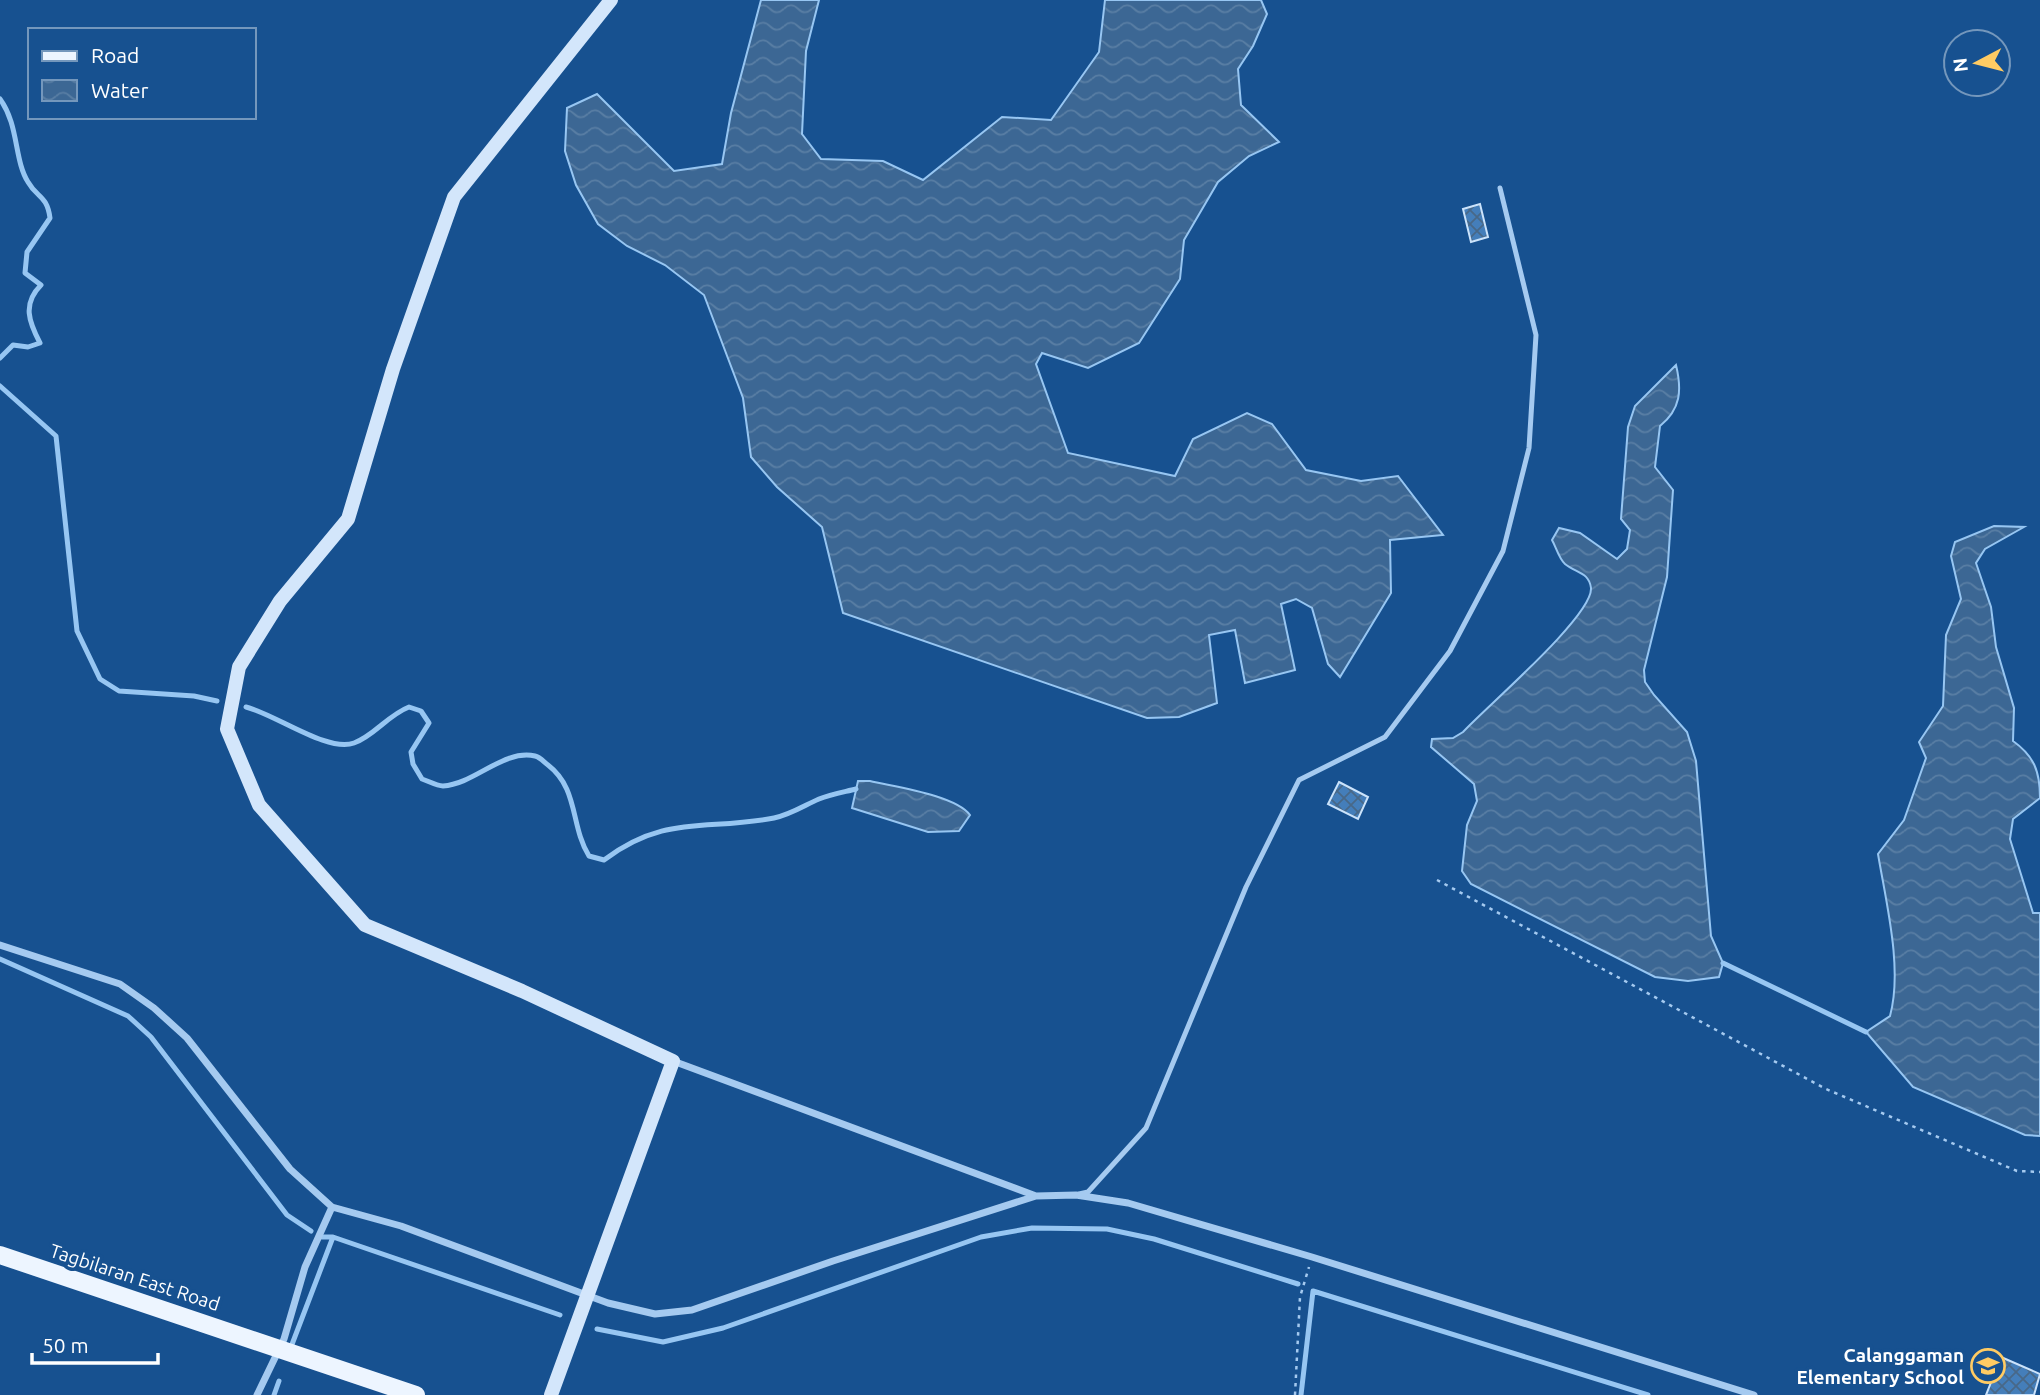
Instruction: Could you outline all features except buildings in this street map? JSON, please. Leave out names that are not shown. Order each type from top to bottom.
[{"type":"main road","name":"Tagbilaran East Road","points":[[0,1255],[278,1346],[416,1395]]},
{"type":"street","points":[[611,0],[454,197],[393,369],[348,519],[280,601],[239,667],[227,729],[259,805],[365,925],[522,991],[673,1061],[1036,1196]]},
{"type":"street","points":[[0,945],[120,985],[154,1009],[187,1038],[290,1170],[332,1207],[401,1226],[608,1303],[654,1314],[692,1310],[845,1257],[1036,1196],[1076,1195],[1128,1203],[1312,1257],[1754,1395]]},
{"type":"street","points":[[551,1395],[673,1061]]},
{"type":"street","points":[[257,1395],[278,1346],[284,1339],[305,1267],[332,1207]]},
{"type":"lane","points":[[1076,1195],[1088,1192],[1146,1128],[1247,887],[1299,779],[1385,737],[1450,651],[1503,551],[1529,448],[1536,335],[1500,188]]},
{"type":"path","points":[[1437,880],[1826,1089],[2017,1171],[2040,1172]]},
{"type":"path","points":[[1295,1395],[1300,1297],[1312,1257]]},
{"type":"water","points":[[761,0],[819,0],[806,51],[802,134],[821,159],[883,161],[923,180],[1002,117],[1051,120],[1099,52],[1105,0],[1261,0],[1267,14],[1253,46],[1238,69],[1241,105],[1279,142],[1249,156],[1218,182],[1184,240],[1180,279],[1139,343],[1088,368],[1042,353],[1036,364],[1068,453],[1175,476],[1193,439],[1247,413],[1272,424],[1306,470],[1361,481],[1398,476],[1443,535],[1390,540],[1391,593],[1340,677],[1328,664],[1312,608],[1296,599],[1281,604],[1295,670],[1245,683],[1235,630],[1209,635],[1217,703],[1179,717],[1147,718],[843,613],[822,527],[777,487],[751,457],[743,398],[704,295],[665,265],[627,246],[598,224],[576,185],[565,151],[567,108],[597,94],[674,171],[722,164],[731,113]]},
{"type":"water","points":[[1676,365],[1678,398],[1672,413],[1660,426],[1655,467],[1673,490],[1667,577],[1644,670],[1645,682],[1654,695],[1687,732],[1696,761],[1711,936],[1723,963],[1719,977],[1688,981],[1655,977],[1471,884],[1462,871],[1467,825],[1477,801],[1474,784],[1431,747],[1432,739],[1453,738],[1463,732],[1557,639],[1587,601],[1591,588],[1588,579],[1563,562],[1552,540],[1559,528],[1580,533],[1617,559],[1627,549],[1630,530],[1621,519],[1628,427],[1635,406]]},
{"type":"water","points":[[1994,526],[2024,527],[1985,549],[1976,563],[1991,607],[1996,647],[2014,708],[2013,741],[2031,759],[2040,788],[2040,798],[2013,819],[2010,839],[2033,913],[2040,913],[2040,1136],[2025,1135],[1913,1087],[1866,1032],[1890,1016],[1894,998],[1892,935],[1878,854],[1904,820],[1926,758],[1919,742],[1943,706],[1946,635],[1961,599],[1951,556],[1955,542]]},
{"type":"water","points":[[858,781],[870,781],[938,797],[952,802],[970,815],[959,831],[928,832],[852,808]]},
{"type":"waterway","points":[[0,99],[14,131],[24,173],[31,187],[44,201],[50,218],[27,252],[25,273],[41,285],[29,306],[30,320],[40,343],[28,347],[13,345],[0,358]]},
{"type":"waterway","points":[[0,386],[56,436],[77,631],[100,679],[119,691],[194,696],[217,701]]},
{"type":"waterway","points":[[246,707],[316,738],[343,745],[361,740],[409,707],[421,711],[429,723],[411,752],[413,764],[422,779],[441,786],[455,784],[512,757],[537,757],[558,775],[565,785],[589,856],[604,860],[626,846],[667,830],[774,818],[824,797],[856,789]]},
{"type":"waterway","points":[[0,959],[128,1016],[151,1037],[287,1215],[311,1231]]},
{"type":"waterway","points":[[1723,963],[1866,1032]]},
{"type":"waterway","points":[[597,1329],[663,1342],[723,1328],[981,1237],[1032,1228],[1107,1229],[1154,1239],[1298,1284]]},
{"type":"waterway","points":[[322,1237],[333,1237],[560,1315]]},
{"type":"waterway","points":[[291,1347],[333,1237]]},
{"type":"waterway","points":[[1301,1395],[1313,1291],[1648,1395]]},
{"type":"waterway","points":[[274,1395],[279,1381]]},
{"type":"place","name":"Calanggaman Elementary School","points":[[1988,1366]]}]
